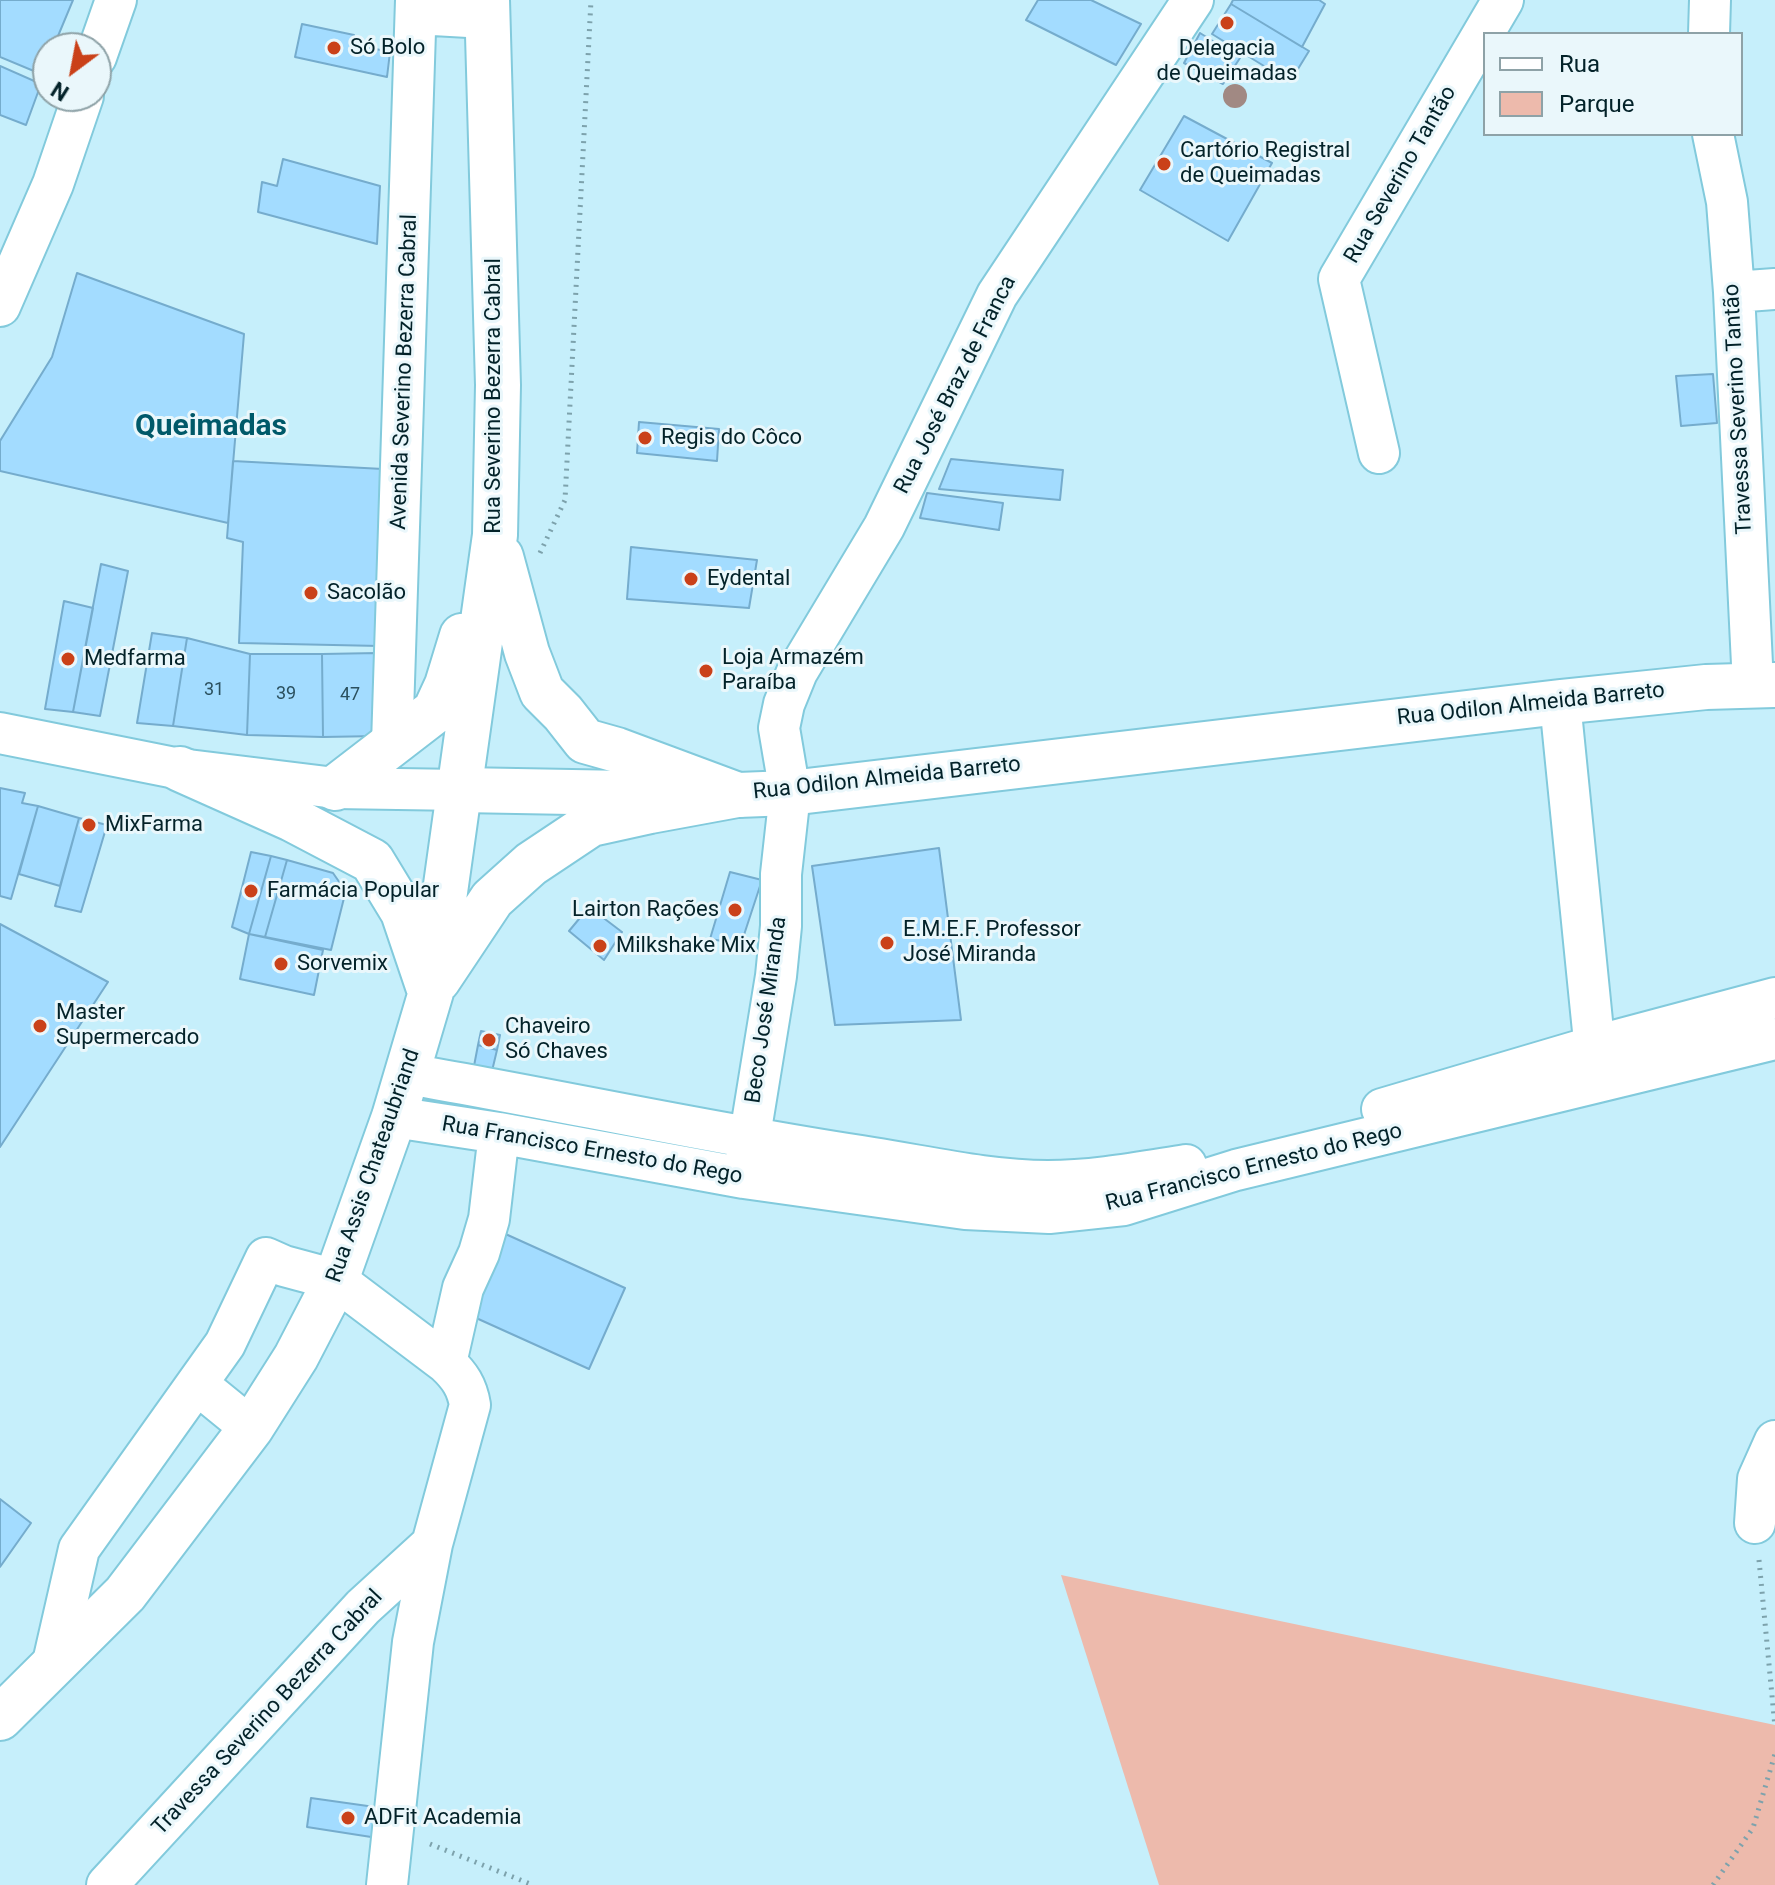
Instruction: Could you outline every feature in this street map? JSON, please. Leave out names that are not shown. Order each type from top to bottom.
[{"type":"main road","name":"Rua Severino Bezerra Cabral","points":[[461,790],[495,535],[498,385],[487,9]]},
{"type":"main road","points":[[335,788],[435,711],[447,685],[495,535]]},
{"type":"main road","points":[[495,535],[527,653],[542,692],[585,741],[738,795]]},
{"type":"main road","name":"Rua Odilon Almeida Barreto","points":[[461,790],[738,795],[790,793],[1560,702],[1706,687],[1764,685]]},
{"type":"main road","points":[[180,769],[292,819],[372,861],[403,912],[431,992]]},
{"type":"main road","name":"Rua Assis Chateaubriand","points":[[0,1718],[125,1594],[251,1428],[296,1357],[336,1280],[394,1117],[431,992],[461,790]]},
{"type":"main road","points":[[431,992],[492,899],[531,864],[591,824],[738,795]]},
{"type":"street","points":[[105,32],[116,0]]},
{"type":"street","name":"Rua José Braz de Franca","points":[[790,793],[779,728],[784,704],[797,672],[884,527],[997,295],[1193,0]]},
{"type":"street","name":"Rua Severino Tantão","points":[[1484,32],[1503,0]]},
{"type":"street","points":[[1709,32],[1710,0]]},
{"type":"street","points":[[416,7],[487,9]]},
{"type":"street","name":"Avenida Severino Bezerra Cabral","points":[[392,744],[416,7]]},
{"type":"street","name":"Rua Severino Tantão","points":[[1379,453],[1339,279],[1483,34]]},
{"type":"street","points":[[0,306],[53,184],[78,112]]},
{"type":"street","name":"Travessa Severino Tantão","points":[[1713,136],[1727,202],[1764,685]]},
{"type":"street","points":[[1734,292],[1775,289]]},
{"type":"street","points":[[1560,702],[1596,1064]]},
{"type":"street","name":"Rua Odilon Almeida Barreto","points":[[0,733],[180,769],[335,788],[461,790]]},
{"type":"street","name":"Beco José Miranda","points":[[746,1159],[776,976],[781,926],[781,874],[790,793]]},
{"type":"street","name":"Rua Francisco Ernesto do Rego","points":[[408,1074],[567,1101],[746,1159],[965,1209],[1049,1213],[1124,1205],[1596,1064],[1775,998]]},
{"type":"street","name":"Rua Francisco Ernesto do Rego","points":[[1596,1064],[1775,1039]]},
{"type":"street","name":"Rua Francisco Ernesto do Rego","points":[[394,1117],[499,1133],[746,1159]]},
{"type":"street","points":[[446,1363],[463,1288],[479,1253],[489,1219],[499,1133]]},
{"type":"street","points":[[52,1667],[79,1549],[225,1344],[266,1258],[336,1280],[458,1374],[467,1390],[470,1405],[432,1544],[407,1685],[387,1885]]},
{"type":"street","points":[[197,1384],[251,1428]]},
{"type":"street","points":[[1755,1523],[1758,1479],[1775,1441]]},
{"type":"street","name":"Travessa Severino Bezerra Cabral","points":[[107,1885],[363,1607],[432,1544]]},
{"type":"path","points":[[540,555],[565,500],[591,0]]},
{"type":"path","points":[[1755,1523],[1775,1727]]},
{"type":"path","points":[[1713,1885],[1753,1828],[1775,1754]]},
{"type":"path","points":[[394,1830],[533,1885]]},
{"type":"green space","points":[[1061,1575],[1775,1725],[1775,1885],[1159,1885]]},
{"type":"building","points":[[0,0],[73,0],[60,32],[32,32],[32,70],[0,57]]},
{"type":"building","points":[[1038,0],[1091,0],[1141,24],[1116,65],[1026,20]]},
{"type":"building","points":[[1233,0],[1319,0],[1325,4],[1302,47],[1231,4]]},
{"type":"building","points":[[1231,4],[1309,51],[1290,82],[1212,34]]},
{"type":"building","name":"Só Bolo","points":[[302,24],[354,35],[352,44],[390,52],[387,77],[295,57]]},
{"type":"building","points":[[1200,33],[1240,58],[1223,84],[1184,63]]},
{"type":"building","points":[[0,66],[32,80],[32,109],[26,125],[0,115]]},
{"type":"building","points":[[1184,116],[1272,163],[1228,241],[1140,190]]},
{"type":"building","points":[[283,159],[380,186],[377,244],[258,212],[262,182],[277,186]]},
{"type":"building","points":[[77,273],[244,334],[228,523],[0,471],[0,441],[52,357]]},
{"type":"building","points":[[1713,374],[1717,423],[1681,426],[1676,376]]},
{"type":"building","points":[[639,422],[719,429],[717,461],[637,453]]},
{"type":"building","points":[[951,459],[1063,470],[1060,500],[939,489]]},
{"type":"building","name":"Sacolão","points":[[233,461],[383,469],[380,646],[239,643],[243,542],[227,538]]},
{"type":"building","points":[[927,493],[1003,503],[999,530],[920,518]]},
{"type":"building","name":"Eydental","points":[[631,547],[757,560],[749,608],[627,599]]},
{"type":"building","points":[[101,564],[128,571],[100,716],[73,712]]},
{"type":"building","name":"Medfarma","points":[[64,601],[93,608],[73,712],[45,709]]},
{"type":"building","points":[[152,633],[187,638],[173,726],[137,723]]},
{"type":"building","points":[[187,638],[250,654],[247,735],[173,726]]},
{"type":"building","points":[[378,653],[378,736],[323,737],[322,654]]},
{"type":"building","points":[[250,654],[322,654],[323,737],[247,735]]},
{"type":"building","points":[[0,788],[25,793],[22,803],[38,806],[11,899],[0,896]]},
{"type":"building","points":[[38,806],[79,818],[60,886],[19,874]]},
{"type":"building","points":[[79,818],[107,825],[81,912],[55,906]]},
{"type":"building","name":"E.M.E.F. Professor José Miranda","points":[[939,848],[961,1020],[835,1025],[812,866]]},
{"type":"building","name":"Farmácia Popular","points":[[251,852],[271,856],[249,934],[232,927]]},
{"type":"building","points":[[271,856],[287,860],[265,937],[249,934]]},
{"type":"building","points":[[287,860],[333,873],[342,886],[344,898],[331,950],[265,937]]},
{"type":"building","name":"Lairton Rações","points":[[730,872],[762,880],[741,944],[710,939]]},
{"type":"building","name":"Milkshake Mix","points":[[589,907],[622,932],[604,960],[569,931]]},
{"type":"building","name":"Master Supermercado","points":[[0,924],[108,982],[0,1147]]},
{"type":"building","name":"Sorvemix","points":[[249,934],[323,950],[314,995],[240,979]]},
{"type":"building","name":"Chaveiro Só Chaves","points":[[481,1031],[500,1035],[497,1050],[478,1045]]},
{"type":"building","points":[[478,1045],[497,1050],[492,1071],[474,1066]]},
{"type":"building","points":[[490,1227],[625,1288],[589,1369],[454,1308]]},
{"type":"building","points":[[0,1499],[31,1523],[0,1567]]},
{"type":"building","name":"ADFit Academia","points":[[311,1798],[389,1809],[384,1839],[307,1827]]},
{"type":"place","name":"Delegacia de Queimadas","points":[[1227,23]]},
{"type":"place","name":"Só Bolo","points":[[334,48]]},
{"type":"place","name":"Cartório Registral de Queimadas","points":[[1164,164]]},
{"type":"place","name":"Regis do Côco","points":[[645,438]]},
{"type":"place","name":"Eydental","points":[[691,579]]},
{"type":"place","name":"Sacolão","points":[[311,593]]},
{"type":"place","name":"Medfarma","points":[[68,659]]},
{"type":"place","name":"Loja Armazém Paraíba","points":[[706,671]]},
{"type":"place","name":"MixFarma","points":[[89,825]]},
{"type":"place","name":"Farmácia Popular","points":[[251,891]]},
{"type":"place","name":"Lairton Rações","points":[[735,910]]},
{"type":"place","name":"E.M.E.F. Professor José Miranda","points":[[887,943]]},
{"type":"place","name":"Milkshake Mix","points":[[600,946]]},
{"type":"place","name":"Sorvemix","points":[[281,964]]},
{"type":"place","name":"Master Supermercado","points":[[40,1026]]},
{"type":"place","name":"Chaveiro Só Chaves","points":[[489,1040]]},
{"type":"place","name":"ADFit Academia","points":[[348,1818]]},
{"type":"district","name":"Queimadas","points":[[211,427]]}]
